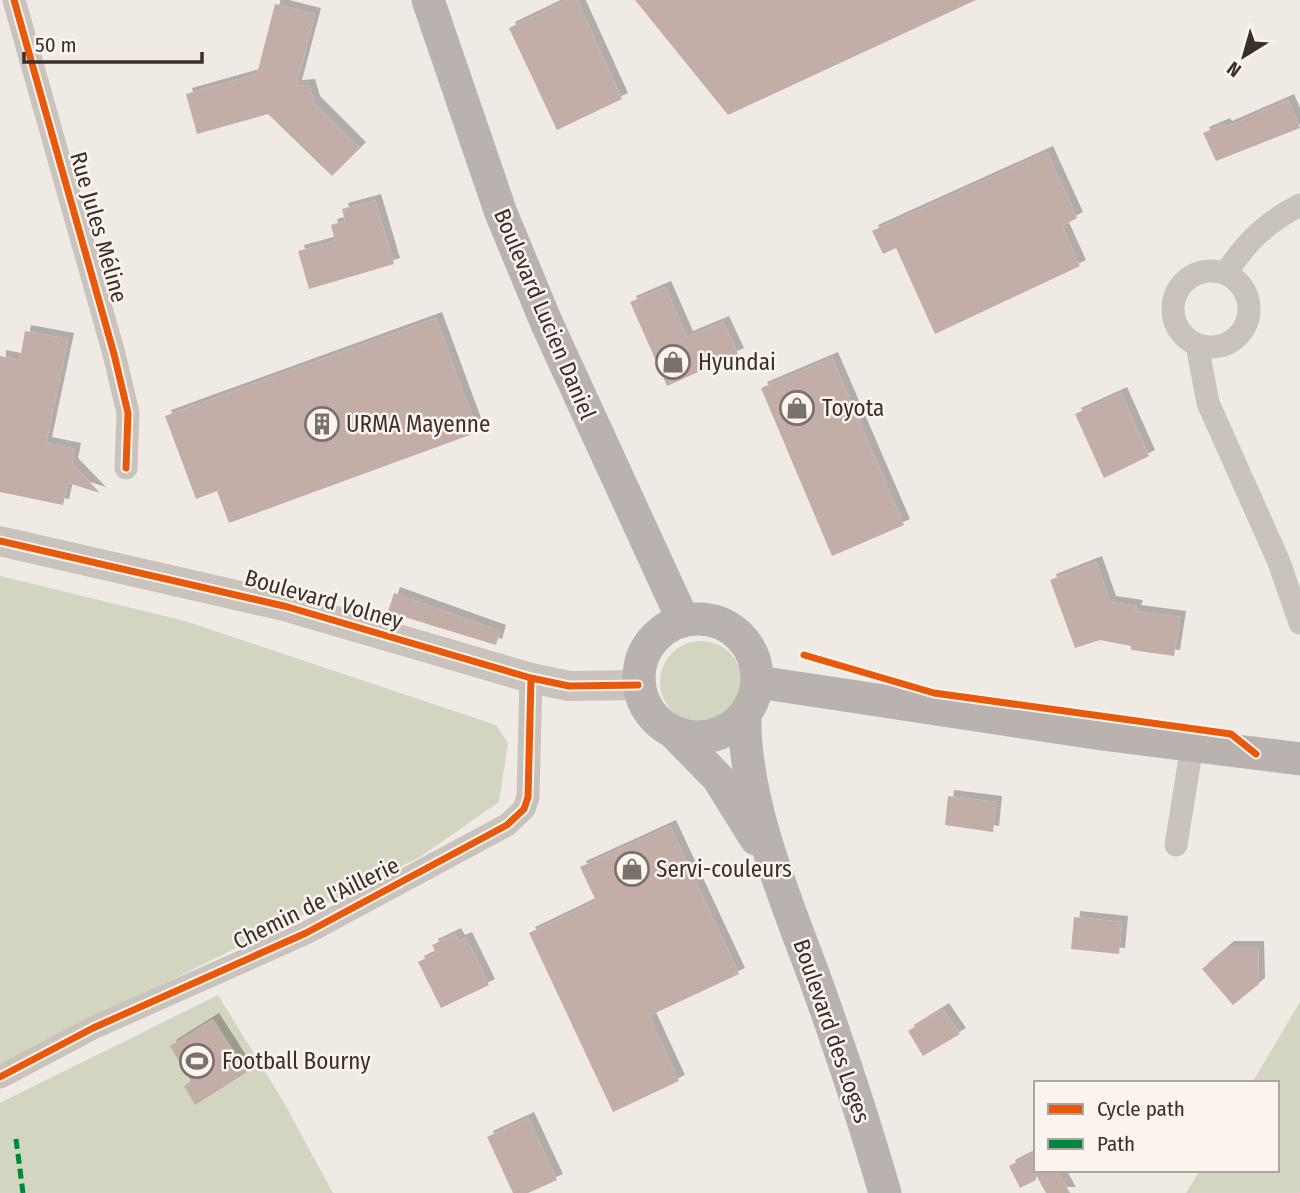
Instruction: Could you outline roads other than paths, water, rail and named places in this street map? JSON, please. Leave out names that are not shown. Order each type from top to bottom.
[{"type":"main road","name":"Boulevard Lucien Daniel","points":[[428,0],[506,226],[547,324],[682,620]]},
{"type":"main road","points":[[701,618],[720,622],[736,632],[752,654],[758,682],[754,700],[733,726],[712,736],[689,737],[674,733],[651,713],[638,685],[644,652],[654,637],[682,620],[701,618]]},
{"type":"main road","points":[[758,682],[1300,760]]},
{"type":"main road","name":"Boulevard des Loges","points":[[744,715],[744,742],[775,871],[841,1052],[886,1193]]},
{"type":"main road","name":"Boulevard des Loges","points":[[674,733],[718,778],[775,871]]},
{"type":"street","name":"Rue Jules Méline","points":[[14,0],[74,202],[123,389],[128,413],[126,468]]},
{"type":"street","points":[[1226,273],[1245,245],[1274,219],[1300,205]]},
{"type":"street","points":[[1202,272],[1226,273],[1244,289],[1250,312],[1241,335],[1221,347],[1197,345],[1178,330],[1172,306],[1181,284],[1202,272]]},
{"type":"street","points":[[1197,345],[1208,403],[1279,562],[1300,623]]},
{"type":"street","name":"Boulevard Volney","points":[[0,541],[288,607],[531,678],[569,686],[638,685]]},
{"type":"street","name":"Chemin de l'Aillerie","points":[[0,1077],[93,1028],[306,933],[507,825],[524,809],[528,797],[531,678]]},
{"type":"street","points":[[1176,845],[1192,746]]},
{"type":"place","name":"Hyundai","points":[[673,362]]},
{"type":"place","name":"Toyota","points":[[797,408]]},
{"type":"place","name":"URMA Mayenne","points":[[322,424]]},
{"type":"place","name":"Servi-couleurs","points":[[632,869]]},
{"type":"place","name":"Football Bourny","points":[[197,1061]]}]
